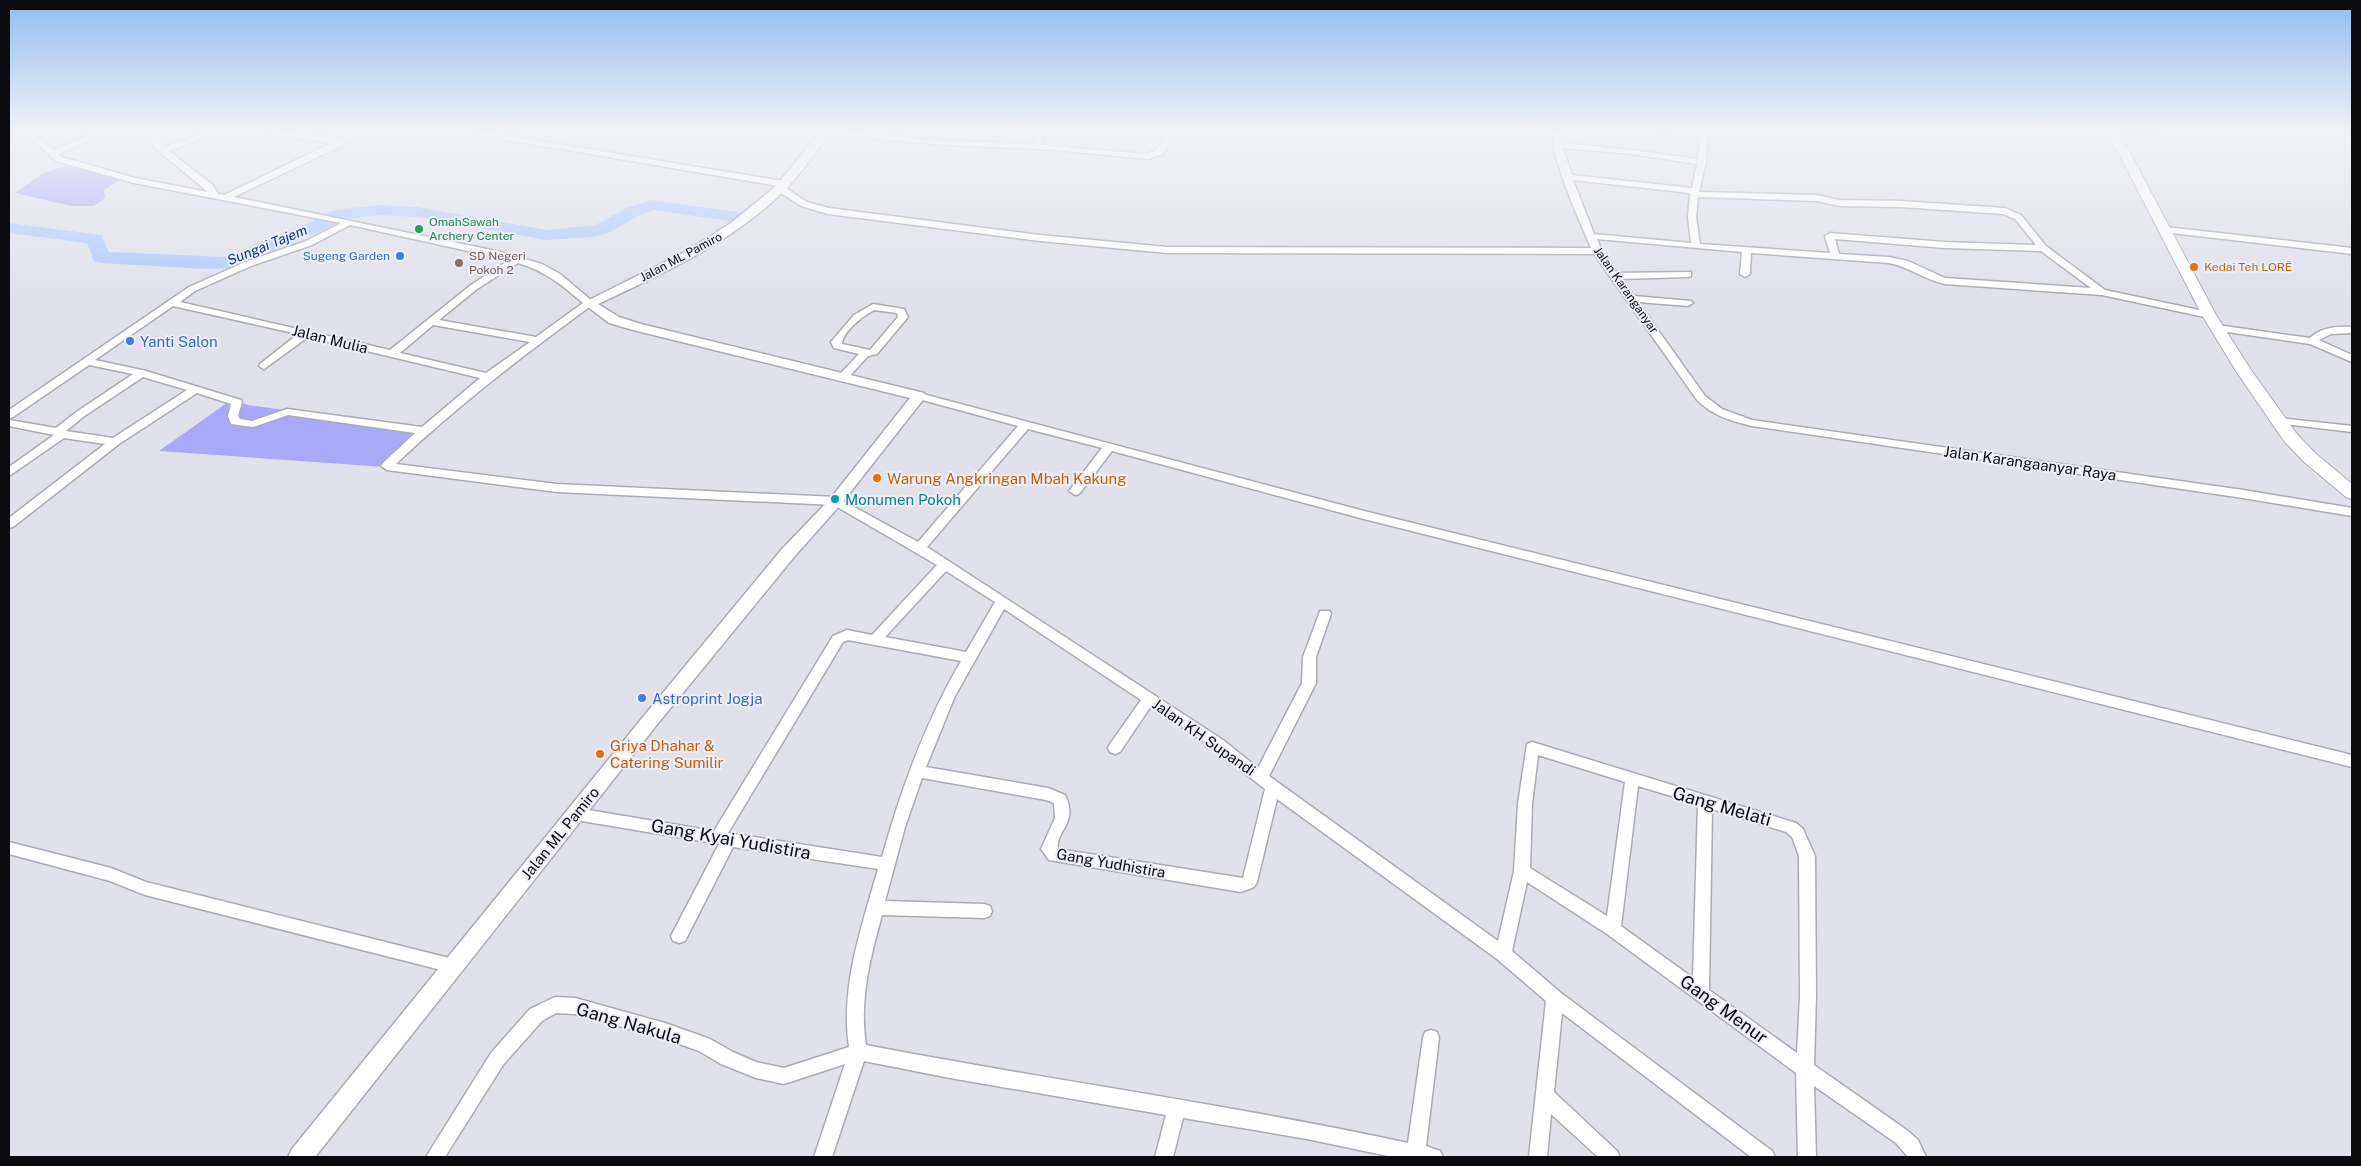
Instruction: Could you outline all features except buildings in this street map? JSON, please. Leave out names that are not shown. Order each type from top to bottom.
[{"type":"main road","points":[[2143,186],[2209,314],[2244,371],[2279,421],[2309,457],[2352,493]]},
{"type":"street","points":[[166,186],[480,250],[539,266],[557,276],[605,315],[638,327],[706,342],[919,396],[1364,515],[2352,761]]},
{"type":"street","points":[[209,186],[219,197]]},
{"type":"street","points":[[219,197],[243,186]]},
{"type":"street","name":"Jalan ML Pamiro","points":[[590,303],[666,268],[723,236],[781,186]]},
{"type":"street","points":[[782,186],[804,204],[828,211],[1030,237],[1167,250],[1597,251]]},
{"type":"street","name":"Jalan Karanganyar","points":[[1571,186],[1589,236],[1597,251],[1709,407]]},
{"type":"street","points":[[1647,186],[1694,192],[1817,198],[1840,203],[1900,204],[2005,211],[2018,217],[2043,248],[2102,292]]},
{"type":"street","points":[[1695,186],[1692,217],[1696,246]]},
{"type":"street","points":[[9,415],[89,362],[192,289],[226,273],[308,243],[349,222]]},
{"type":"street","points":[[2166,230],[2352,251]]},
{"type":"street","points":[[1589,236],[1904,262],[1944,281],[2102,292],[2209,314]]},
{"type":"street","points":[[1834,256],[1830,236],[1945,245],[2043,248]]},
{"type":"street","points":[[1745,274],[1747,250]]},
{"type":"street","points":[[392,354],[474,287],[516,260]]},
{"type":"street","points":[[1616,276],[1688,274]]},
{"type":"street","points":[[1632,299],[1688,303]]},
{"type":"street","name":"Jalan Mulia","points":[[171,303],[239,317],[488,377]]},
{"type":"street","points":[[590,303],[488,377],[424,431],[387,466],[557,488],[836,501]]},
{"type":"street","points":[[843,377],[866,352],[877,349],[902,319],[903,313],[882,307],[870,308],[844,331],[836,342],[840,347],[866,352]]},
{"type":"street","points":[[431,322],[488,330],[537,340]]},
{"type":"street","points":[[2217,328],[2312,341],[2352,359]]},
{"type":"street","points":[[2312,341],[2318,334],[2324,332],[2352,330]]},
{"type":"street","points":[[264,366],[305,334]]},
{"type":"street","points":[[89,362],[142,373],[237,402],[233,416],[234,422],[238,423],[253,424],[287,412],[424,431]]},
{"type":"street","points":[[9,423],[58,432],[79,415],[142,373]]},
{"type":"street","points":[[9,524],[115,442],[196,389]]},
{"type":"street","name":"Jalan ML Pamiro","points":[[300,1157],[576,814],[788,554],[836,501],[919,396]]},
{"type":"street","name":"Jalan Karangaanyar Raya","points":[[1709,407],[1730,418],[1752,423],[2243,494],[2352,512]]},
{"type":"street","points":[[2279,421],[2352,429]]},
{"type":"street","points":[[919,548],[1026,424]]},
{"type":"street","points":[[9,472],[62,434],[115,442]]},
{"type":"street","points":[[1075,491],[1109,447]]},
{"type":"street","name":"Jalan KH Supandi","points":[[836,501],[919,548],[1002,600],[1218,744],[1273,787],[1503,954],[1555,998]]},
{"type":"street","points":[[875,640],[945,565]]},
{"type":"street","points":[[823,1157],[858,1052],[854,1013],[858,973],[886,864],[916,771],[943,708],[1002,600]]},
{"type":"street","points":[[1261,777],[1308,683],[1308,669],[1324,614]]},
{"type":"street","points":[[680,936],[724,838],[838,639],[845,635],[970,658]]},
{"type":"street","points":[[1115,748],[1149,698]]},
{"type":"street","name":"Gang Melati","points":[[1503,954],[1522,871],[1525,804],[1532,748],[1791,827],[1798,833],[1803,842],[1807,856],[1806,1157]]},
{"type":"street","name":"Gang Yudhistira","points":[[916,771],[1048,794],[1060,799],[1063,810],[1062,820],[1048,849],[1054,855],[1241,885],[1248,882],[1251,876],[1273,787]]},
{"type":"street","points":[[1613,929],[1632,780]]},
{"type":"street","points":[[1701,992],[1705,802]]},
{"type":"street","name":"Gang Kyai Yudistira","points":[[576,814],[886,864]]},
{"type":"street","points":[[9,848],[111,875],[145,888],[453,966]]},
{"type":"street","name":"Gang Menur","points":[[1522,871],[1613,929],[1902,1137],[1912,1146],[1917,1157]]},
{"type":"street","points":[[875,908],[984,911]]},
{"type":"street","points":[[1538,1157],[1555,998]]},
{"type":"street","points":[[1555,998],[1766,1157]]},
{"type":"street","name":"Gang Nakula","points":[[435,1157],[502,1053],[536,1015],[555,1005],[575,1006],[665,1031],[704,1045],[727,1058],[756,1070],[784,1076],[858,1052]]},
{"type":"street","points":[[1416,1153],[1431,1038]]},
{"type":"street","points":[[858,1052],[950,1070],[1307,1130],[1434,1157]]},
{"type":"street","points":[[1544,1095],[1611,1157]]},
{"type":"street","points":[[1164,1157],[1177,1107]]},
{"type":"shaded area","points":[[24,186],[110,186],[104,190],[105,198],[94,206],[71,206],[15,193]]},
{"type":"shaded area","points":[[231,400],[248,405],[422,430],[385,467],[159,451]]},
{"type":"waterway","name":"Sungai Tajem","points":[[9,228],[95,239],[101,257],[207,263],[229,262],[315,227],[341,214],[378,210],[417,212],[547,235],[591,232],[602,229],[632,212],[651,205],[662,205],[737,217]]},
{"type":"place","name":"OmahSawah Archery Center","points":[[419,229]]},
{"type":"place","name":"Sugeng Garden","points":[[400,256]]},
{"type":"place","name":"SD Negeri Pokoh 2","points":[[459,263]]},
{"type":"place","name":"Kedai Teh LORĒ","points":[[2194,267]]},
{"type":"place","name":"Yanti Salon","points":[[130,341]]},
{"type":"place","name":"Warung Angkringan Mbah Kakung","points":[[877,478]]},
{"type":"place","name":"Monumen Pokoh","points":[[835,499]]},
{"type":"place","name":"Astroprint Jogja","points":[[642,698]]},
{"type":"place","name":"Griya Dhahar & Catering Sumilir","points":[[600,754]]}]
